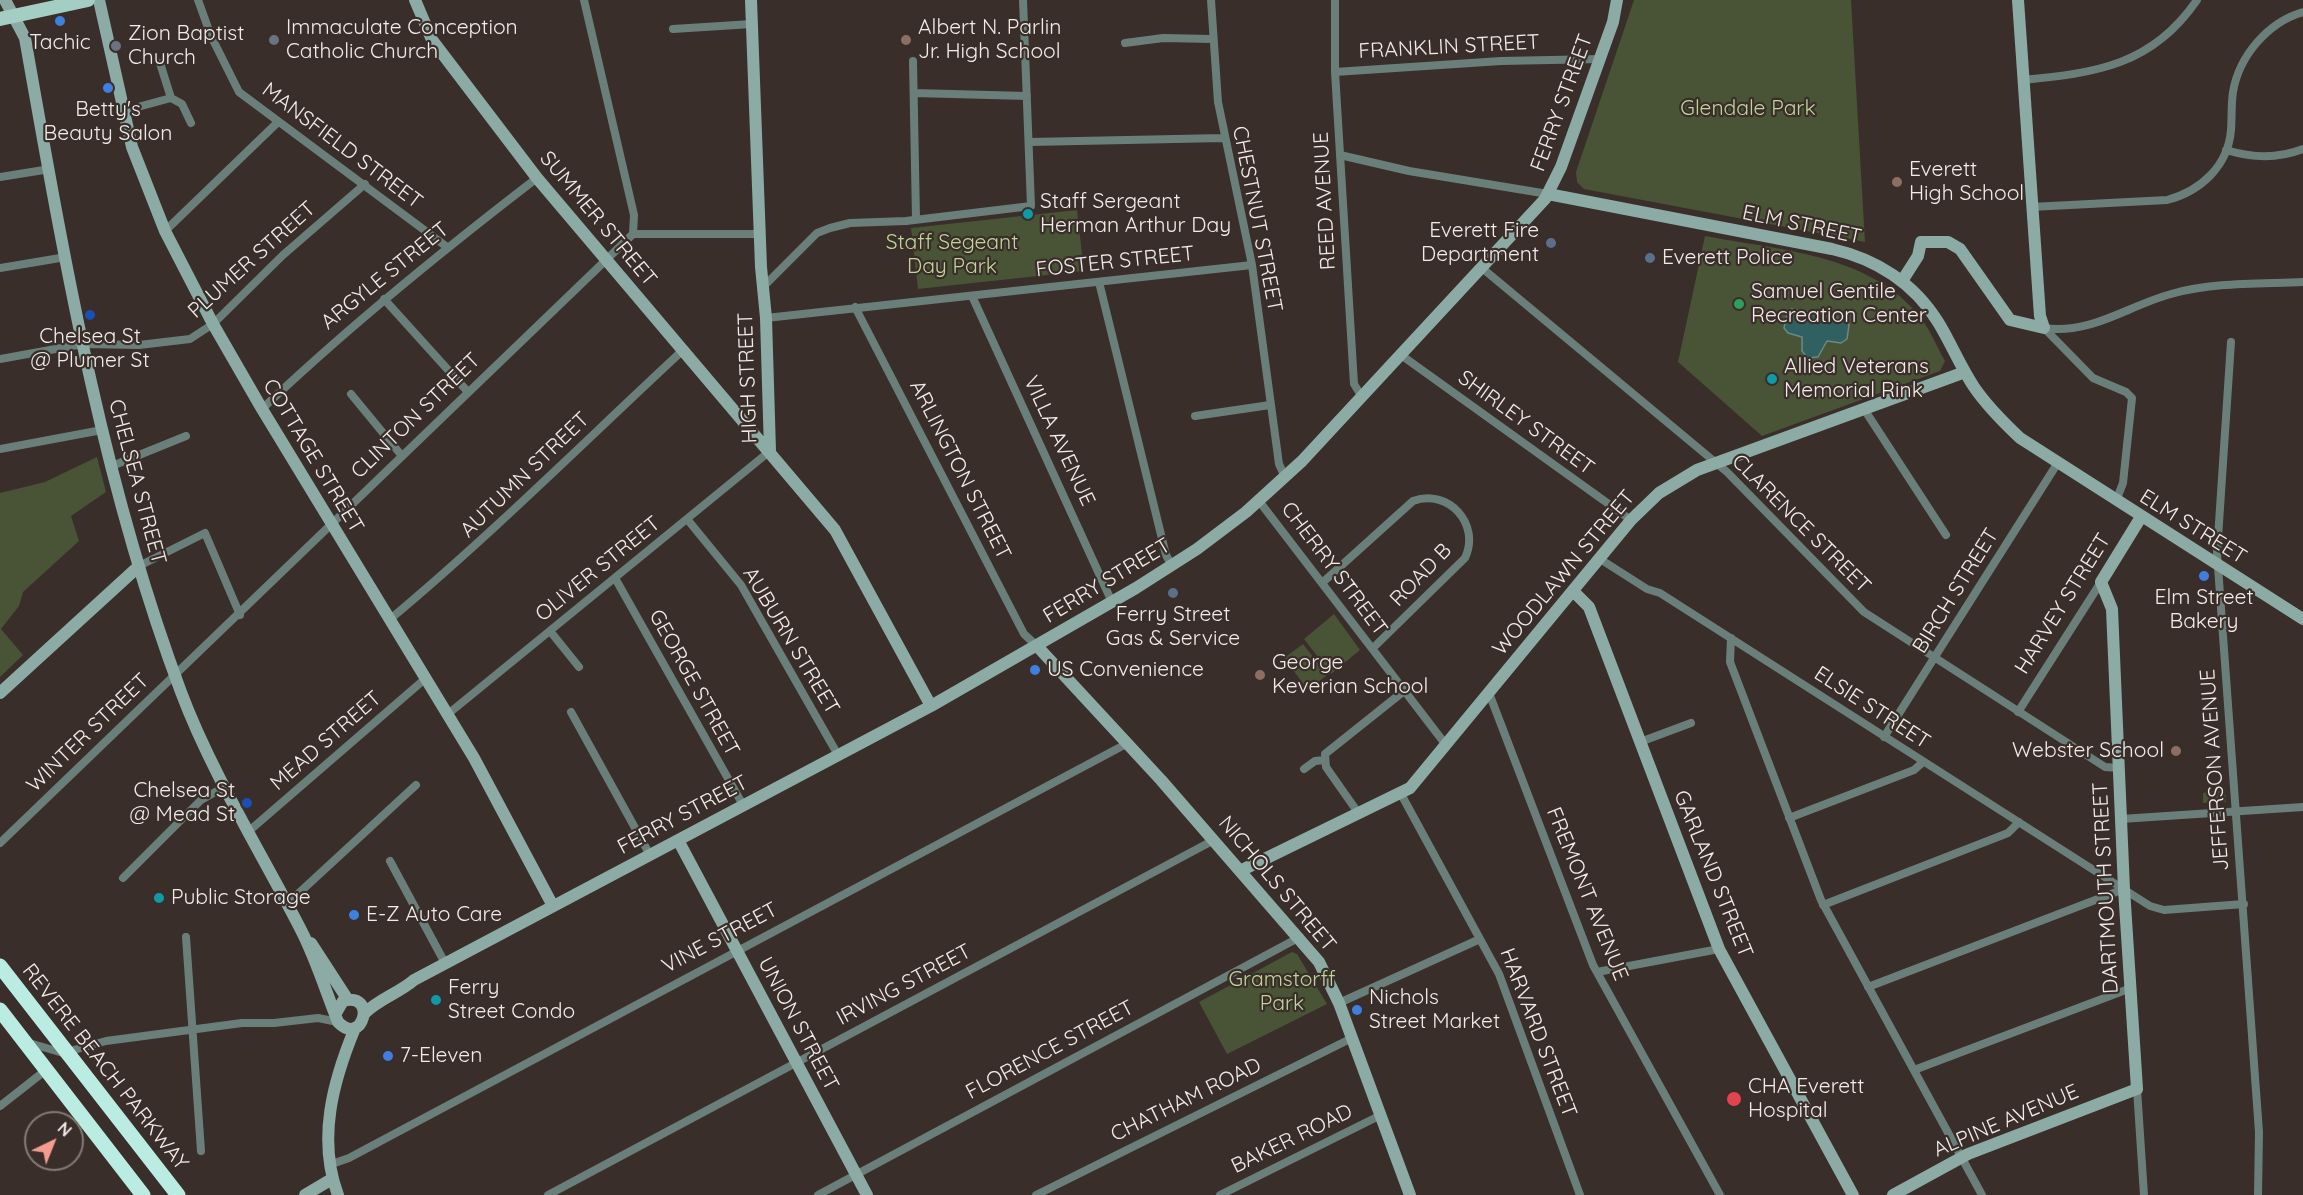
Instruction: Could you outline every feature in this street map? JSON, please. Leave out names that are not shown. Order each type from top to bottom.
[{"type":"highway","name":"REVERE BEACH PARKWAY","points":[[0,966],[178,1195]]},
{"type":"highway","points":[[0,1010],[143,1195]]},
{"type":"main road","points":[[7,17],[88,0]]},
{"type":"street","name":"CHELSEA STREET","points":[[5,0],[7,17],[26,38],[66,257],[102,430],[139,566],[175,675],[226,786],[303,933],[344,1022]]},
{"type":"street","name":"COTTAGE STREET","points":[[99,0],[132,147],[165,231],[213,324],[330,524],[448,714],[495,795],[554,906]]},
{"type":"street","name":"MANSFIELD STREET","points":[[198,0],[211,36],[239,92],[447,247]]},
{"type":"street","name":"SUMMER STREET","points":[[415,0],[432,39],[537,178],[682,351],[770,451]]},
{"type":"street","points":[[584,0],[632,206],[633,234],[761,234]]},
{"type":"street","name":"HIGH STREET","points":[[751,0],[770,451],[836,530],[931,706]]},
{"type":"street","points":[[763,287],[817,233],[850,224],[1031,206],[1023,0]]},
{"type":"street","name":"CHESTNUT STREET","points":[[1211,0],[1212,39],[1223,138],[1252,265],[1279,464],[1285,477]]},
{"type":"street","name":"REED AVENUE","points":[[1335,0],[1335,72],[1354,384],[1362,397]]},
{"type":"street","name":"FERRY STREET","points":[[357,1005],[414,980],[931,706],[1172,566],[1259,501],[1362,397],[1548,194],[1562,167],[1600,59],[1617,0]]},
{"type":"street","points":[[2018,0],[2040,316],[2044,328],[2093,378],[2126,392],[2132,398],[2123,483],[2116,501]]},
{"type":"street","points":[[2022,80],[2084,74],[2133,57],[2169,32],[2197,0]]},
{"type":"street","points":[[2031,207],[2144,202],[2186,195],[2210,177],[2226,150],[2231,132],[2233,93],[2244,62],[2272,28],[2303,12]]},
{"type":"street","points":[[673,29],[752,24]]},
{"type":"street","points":[[1125,43],[1162,38],[1212,39]]},
{"type":"street","name":"FRANKLIN STREET","points":[[1335,72],[1501,61],[1600,59]]},
{"type":"street","points":[[913,61],[916,219]]},
{"type":"street","points":[[160,63],[171,98]]},
{"type":"street","points":[[914,93],[1027,96]]},
{"type":"street","points":[[123,111],[171,98],[182,104],[191,123]]},
{"type":"street","points":[[165,231],[278,122]]},
{"type":"street","points":[[1030,142],[1223,138]]},
{"type":"street","points":[[2226,150],[2259,157],[2292,153],[2303,149]]},
{"type":"street","name":"ELM STREET","points":[[1341,155],[1409,171],[1548,194],[1845,252],[1869,260],[1902,280],[1931,312],[1965,372],[2003,422],[2029,445],[2303,619]]},
{"type":"street","points":[[0,177],[50,169]]},
{"type":"street","name":"ARGYLE STREET","points":[[262,409],[326,347],[447,247],[537,178]]},
{"type":"street","name":"PLUMER STREET","points":[[0,359],[83,344],[140,345],[180,342],[213,324],[282,255],[365,184]]},
{"type":"street","name":"CLINTON STREET","points":[[175,675],[240,615],[330,524],[605,258],[633,234]]},
{"type":"street","points":[[1902,280],[1918,256],[1921,242],[1948,242],[1960,249],[2010,320],[2061,330],[2094,324],[2146,302],[2185,290],[2303,282]]},
{"type":"street","points":[[0,268],[66,257]]},
{"type":"street","name":"FOSTER STREET","points":[[766,318],[1252,265]]},
{"type":"street","name":"CLARENCE STREET","points":[[1482,268],[1728,473],[1855,604],[1934,659],[2105,767],[2119,768]]},
{"type":"street","points":[[1099,282],[1166,555],[1172,566]]},
{"type":"street","name":"VILLA AVENUE","points":[[972,296],[1112,602]]},
{"type":"street","points":[[384,299],[468,392]]},
{"type":"street","name":"ARLINGTON STREET","points":[[855,307],[1024,634],[1037,646]]},
{"type":"street","name":"JEFFERSON AVENUE","points":[[2231,342],[2217,552],[2260,1141],[2258,1195]]},
{"type":"street","name":"AUTUMN STREET","points":[[389,620],[468,554],[538,484],[682,351]]},
{"type":"street","name":"SHIRLEY STREET","points":[[1401,355],[1631,520]]},
{"type":"street","name":"WOODLAWN STREET","points":[[1242,870],[1401,794],[1414,784],[1631,520],[1665,489],[1715,463],[1965,372]]},
{"type":"street","points":[[351,394],[402,456]]},
{"type":"street","points":[[1195,416],[1270,405]]},
{"type":"street","points":[[1864,409],[1946,536]]},
{"type":"street","points":[[0,449],[102,430]]},
{"type":"street","points":[[112,466],[186,436]]},
{"type":"street","name":"OLIVER STREET","points":[[448,714],[770,451]]},
{"type":"street","name":"BIRCH STREET","points":[[1884,737],[2057,464]]},
{"type":"street","name":"ROAD B","points":[[1322,583],[1413,501],[1428,498],[1440,499],[1462,515],[1470,534],[1469,548],[1465,558],[1372,648]]},
{"type":"street","name":"CHERRY STREET","points":[[1259,501],[1446,745]]},
{"type":"street","name":"HARVEY STREET","points":[[2018,712],[2141,517]]},
{"type":"street","name":"AUBURN STREET","points":[[687,519],[741,585],[838,755]]},
{"type":"street","points":[[0,693],[139,566],[205,533],[240,615]]},
{"type":"street","name":"ELSIE STREET","points":[[1600,559],[1731,638],[2146,905],[2160,910],[2244,904]]},
{"type":"street","name":"GEORGE STREET","points":[[615,578],[743,805]]},
{"type":"street","name":"DARTMOUTH STREET","points":[[2101,582],[2112,609],[2124,890],[2144,1195]]},
{"type":"street","name":"GARLAND STREET","points":[[1574,592],[1589,607],[1719,949],[1853,1195]]},
{"type":"street","points":[[550,631],[579,666]]},
{"type":"street","points":[[1731,638],[1730,660],[1823,905],[1982,1195]]},
{"type":"street","name":"NICHOLS STREET","points":[[1037,646],[1242,870],[1300,937],[1323,969],[1339,1003],[1410,1195]]},
{"type":"street","name":"WINTER STREET","points":[[0,843],[175,675]]},
{"type":"street","name":"MEAD STREET","points":[[249,831],[426,678]]},
{"type":"street","points":[[1359,814],[1326,767],[1324,760],[1328,749],[1404,691]]},
{"type":"street","name":"FREMONT AVENUE","points":[[1490,693],[1597,972],[1720,1195]]},
{"type":"street","points":[[571,712],[650,855]]},
{"type":"street","points":[[1640,742],[1691,723]]},
{"type":"street","name":"VINE STREET","points":[[329,1165],[349,1158],[1128,743]]},
{"type":"street","points":[[1304,770],[1313,762],[1324,760]]},
{"type":"street","points":[[1789,818],[1914,770],[1923,762]]},
{"type":"street","points":[[287,904],[416,785]]},
{"type":"street","points":[[123,878],[201,800],[226,786]]},
{"type":"street","name":"HARVARD STREET","points":[[1401,794],[1499,974],[1580,1195]]},
{"type":"street","points":[[2121,819],[2303,807]]},
{"type":"street","points":[[1823,905],[2007,834],[2019,822]]},
{"type":"street","name":"UNION STREET","points":[[678,840],[867,1195]]},
{"type":"street","name":"IRVING STREET","points":[[548,1195],[1214,840]]},
{"type":"street","points":[[390,861],[445,963]]},
{"type":"street","points":[[1868,987],[2124,890]]},
{"type":"street","name":"CHELSEA STREET","points":[[303,933],[357,1005]]},
{"type":"street","points":[[186,937],[201,1150]]},
{"type":"street","name":"FLORENCE STREET","points":[[818,1195],[1300,937]]},
{"type":"street","points":[[1339,1003],[1480,939]]},
{"type":"street","points":[[1597,972],[1719,949]]},
{"type":"street","points":[[1914,1070],[2131,988]]},
{"type":"street","points":[[25,1042],[54,1052],[67,1052],[106,1041],[193,1029],[318,1018],[344,1022],[362,1022],[357,1005],[340,1004],[344,1022],[340,1066],[329,1118],[329,1165],[338,1195]]},
{"type":"street","name":"CHATHAM ROAD","points":[[1036,1195],[1352,1038]]},
{"type":"street","points":[[0,1106],[46,1070]]},
{"type":"street","name":"ALPINE AVENUE","points":[[1893,1195],[1961,1157],[2137,1089]]},
{"type":"street","name":"BAKER ROAD","points":[[1220,1195],[1381,1115]]},
{"type":"street","points":[[305,1195],[332,1179]]},
{"type":"green space","name":"Glendale Park","points":[[1634,0],[1851,0],[1865,242],[1584,189],[1577,182],[1576,172]]},
{"type":"green space","name":"Staff Segeant Day Park","points":[[1077,210],[1084,271],[918,289],[911,228]]},
{"type":"green space","points":[[1705,236],[1819,257],[1872,278],[1896,293],[1921,318],[1945,361],[1940,371],[1762,436],[1678,362]]},
{"type":"green space","points":[[97,457],[106,492],[71,516],[79,541],[23,592],[19,606],[1,629],[23,655],[0,677],[0,493],[45,482]]},
{"type":"green space","points":[[1334,614],[1360,650],[1331,674],[1304,639]]},
{"type":"green space","points":[[1303,644],[1327,675],[1308,690],[1284,658]]},
{"type":"green space","points":[[2225,788],[2226,802],[2203,803],[2203,793]]},
{"type":"green space","name":"Gramstorff Park","points":[[1292,952],[1297,954],[1327,1004],[1227,1054],[1199,1002]]},
{"type":"water","points":[[1791,309],[1846,320],[1849,325],[1847,339],[1841,343],[1827,341],[1818,357],[1808,358],[1802,351],[1802,337],[1788,333],[1784,328],[1787,313]]},
{"type":"place","name":"Tachic","points":[[60,21]]},
{"type":"place","name":"Immaculate Conception Catholic Church","points":[[274,40]]},
{"type":"place","name":"Albert N. Parlin Jr. High School","points":[[906,40]]},
{"type":"place","name":"Zion Baptist Church","points":[[116,46]]},
{"type":"place","name":"Betty's Beauty Salon","points":[[108,88]]},
{"type":"place","name":"Everett High School","points":[[1897,182]]},
{"type":"place","name":"Staff Sergeant Herman Arthur Day","points":[[1028,214]]},
{"type":"place","name":"Everett Fire Department","points":[[1551,243]]},
{"type":"place","name":"Everett Police","points":[[1650,258]]},
{"type":"place","name":"Samuel Gentile Recreation Center","points":[[1739,304]]},
{"type":"place","name":"Chelsea St @ Plumer St","points":[[90,315]]},
{"type":"place","name":"Allied Veterans Memorial Rink","points":[[1772,379]]},
{"type":"place","name":"Elm Street Bakery","points":[[2204,576]]},
{"type":"place","name":"Ferry Street Gas & Service","points":[[1173,593]]},
{"type":"place","name":"US Convenience","points":[[1035,670]]},
{"type":"place","name":"George Keverian School","points":[[1260,675]]},
{"type":"place","name":"Webster School","points":[[2176,751]]},
{"type":"place","name":"Chelsea St @ Mead St","points":[[247,803]]},
{"type":"place","name":"Public Storage","points":[[159,898]]},
{"type":"place","name":"E-Z Auto Care","points":[[354,915]]},
{"type":"place","name":"Ferry Street Condo","points":[[436,1000]]},
{"type":"place","name":"Nichols Street Market","points":[[1357,1010]]},
{"type":"place","name":"7-Eleven","points":[[388,1056]]},
{"type":"place","name":"CHA Everett Hospital","points":[[1734,1099]]}]
